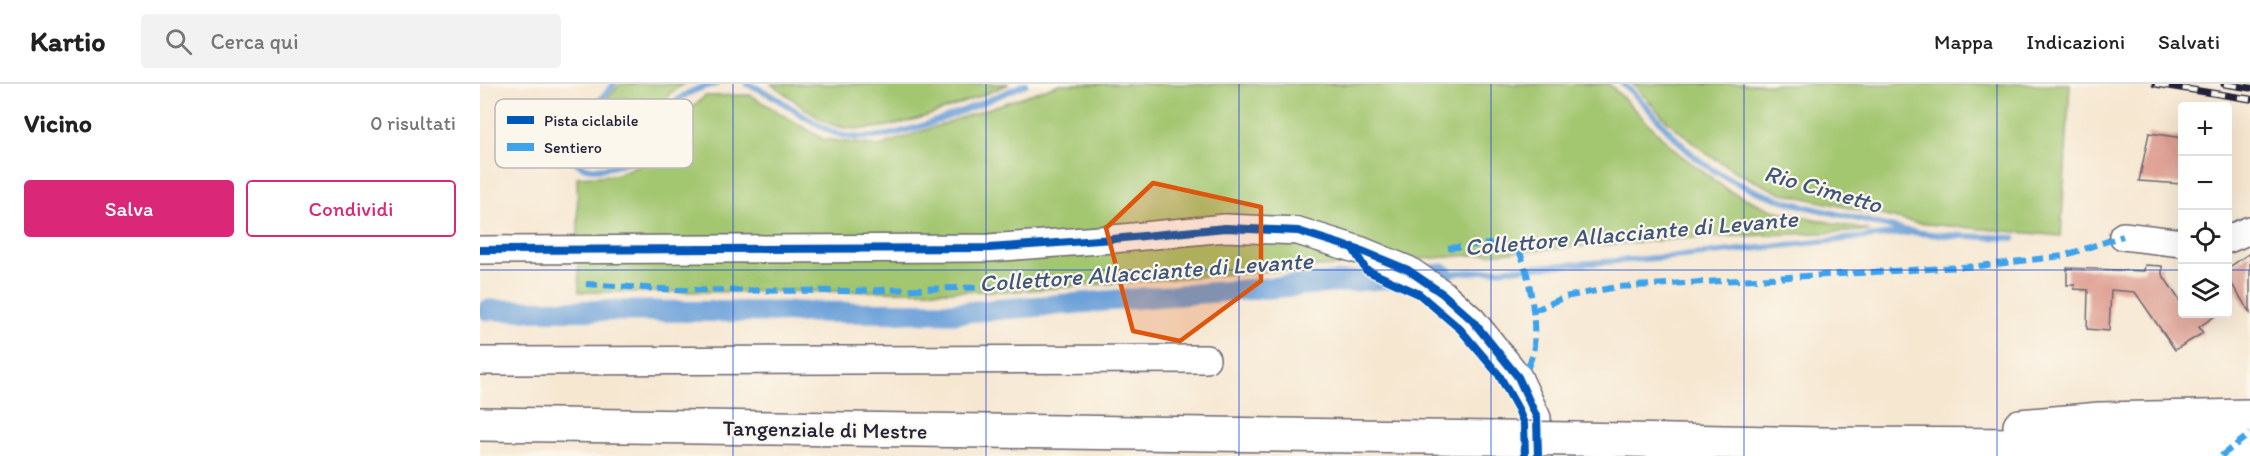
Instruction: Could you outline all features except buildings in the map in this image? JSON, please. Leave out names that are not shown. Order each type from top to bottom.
[{"type":"highway","points":[[1821,444],[2100,419],[2249,426]]},
{"type":"highway","name":"Tangenziale di Mestre","points":[[480,424],[2211,448],[2249,426]]},
{"type":"street","points":[[480,250],[989,248],[1225,228],[1298,231],[1362,251],[1408,270],[1443,294],[1472,320],[1518,378],[1537,418],[1538,456]]},
{"type":"street","points":[[2232,237],[2250,230]]},
{"type":"street","points":[[2123,236],[2178,243]]},
{"type":"street","points":[[480,348],[480,361],[1206,359]]},
{"type":"highlighted area","points":[[1153,183],[1261,207],[1261,281],[1180,341],[1133,331],[1106,228]]},
{"type":"green space","points":[[620,84],[684,84],[669,94],[667,99],[607,99]]},
{"type":"green space","points":[[771,84],[1009,84],[917,119],[866,129],[843,128],[824,121]]},
{"type":"green space","points":[[1060,84],[1609,84],[1678,153],[1729,191],[1772,210],[1870,231],[1691,238],[1015,291],[579,292],[577,177],[615,175],[632,168],[693,168],[693,107],[705,96],[750,95],[823,139],[879,146]]},
{"type":"green space","points":[[1633,84],[2070,84],[2061,236],[1916,223],[1778,192],[1738,173],[1707,154],[1666,120]]},
{"type":"waterway","name":"Rio Cimetto","points":[[601,99],[614,84]]},
{"type":"waterway","name":"Rio Cimetto","points":[[680,99],[694,90],[716,84]]},
{"type":"waterway","name":"Rio Cimetto","points":[[747,84],[770,94],[823,128],[855,137],[878,136],[931,123],[1026,84]]},
{"type":"waterway","name":"Rio Cimetto","points":[[1623,84],[1694,156],[1729,179],[1768,196],[1913,232],[2014,238]]},
{"type":"waterway","name":"Rio Cimetto","points":[[590,168],[605,168]]},
{"type":"waterway","name":"Collettore Allacciante di Levante","points":[[1443,274],[1683,256],[1914,232]]},
{"type":"waterway","name":"Collettore Allacciante di Levante","points":[[488,310],[954,313],[1443,274]]},
{"type":"railway","points":[[2155,84],[2250,99]]},
{"type":"railway","points":[[2224,84],[2250,88]]},
{"type":"marked path","points":[[1533,311],[1565,297],[1617,287],[1979,266],[2063,256],[2123,236]]},
{"type":"marked path","points":[[1448,248],[1492,244],[1518,249],[1529,283],[1534,323],[1533,349],[1526,373]]},
{"type":"marked path","points":[[586,284],[676,290],[848,291],[993,287],[1205,270]]},
{"type":"marked path","points":[[2221,456],[2250,434]]},
{"type":"cycle path","points":[[480,250],[989,248],[1225,228],[1298,231],[1362,251],[1408,270],[1443,294],[1472,320],[1518,377],[1537,418],[1538,456]]},
{"type":"cycle path","points":[[1352,247],[1366,270],[1419,294],[1460,329],[1499,375],[1524,424],[1525,456]]}]
